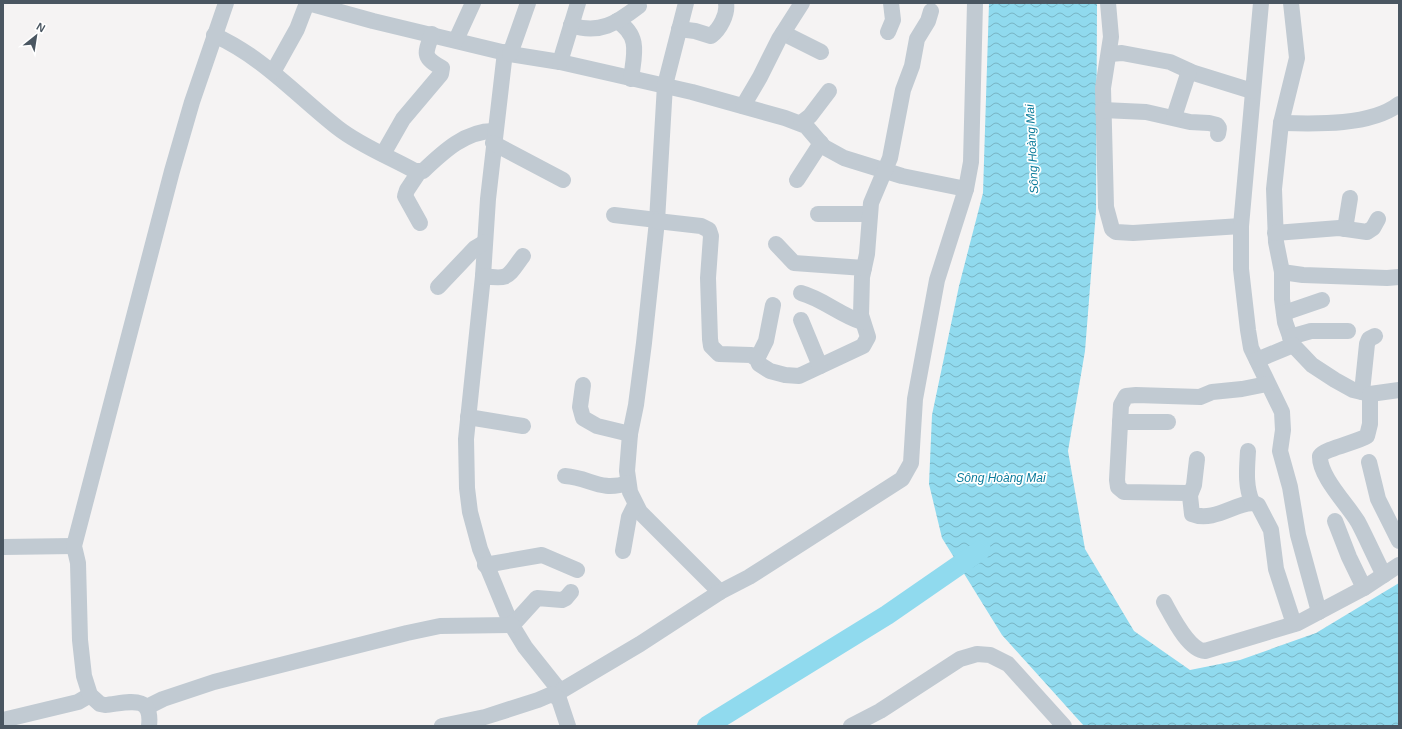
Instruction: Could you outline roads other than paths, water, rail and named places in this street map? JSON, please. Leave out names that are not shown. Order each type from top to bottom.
[{"type":"street","points":[[149,726],[150,716],[147,707],[141,703],[132,702],[104,705],[100,704],[90,695],[82,658],[78,563],[74,546],[148,258],[192,102],[226,3]]},
{"type":"street","points":[[273,72],[297,29],[308,3],[340,7],[396,27],[432,34],[507,53],[560,62],[631,79],[665,85],[743,106],[801,124],[809,129],[821,143],[844,158],[902,176],[966,189]]},
{"type":"street","points":[[456,40],[473,3]]},
{"type":"street","points":[[528,3],[507,53],[494,137],[483,276],[466,439],[467,488],[475,532],[485,565],[511,625],[557,693],[568,726]]},
{"type":"street","points":[[560,62],[578,3]]},
{"type":"street","points":[[686,3],[665,85],[657,220],[644,343],[636,405],[630,434],[627,471],[628,483],[635,505],[652,526],[720,592]]},
{"type":"street","points":[[679,29],[695,31],[711,36],[719,27],[727,12],[726,3]]},
{"type":"street","points":[[743,106],[783,33],[802,3]]},
{"type":"street","points":[[888,32],[893,20],[891,3]]},
{"type":"street","points":[[442,726],[485,717],[557,693],[640,644],[720,592],[749,578],[902,479],[911,464],[915,399],[937,280],[966,189],[971,162],[975,3]]},
{"type":"street","points":[[1108,3],[1111,24],[1110,54],[1103,88],[1103,110],[1106,207],[1112,229],[1116,232],[1133,233],[1242,226]]},
{"type":"street","points":[[1261,3],[1252,91],[1242,226],[1241,269],[1244,305],[1252,348],[1267,384],[1282,412],[1283,430],[1280,451],[1290,487],[1298,535],[1319,612]]},
{"type":"street","points":[[1291,3],[1297,58],[1281,123],[1274,189],[1275,233],[1282,272],[1284,313],[1291,341],[1312,365],[1341,383],[1366,393],[1399,390]]},
{"type":"street","points":[[571,25],[592,30],[617,21],[639,6]]},
{"type":"street","points":[[614,215],[701,226],[709,230],[711,236],[708,278],[711,346],[719,354],[751,355],[757,359],[762,367],[785,375],[799,376],[863,346],[868,337],[862,322],[862,277],[867,254],[870,203],[892,150],[898,110],[912,66],[917,39],[928,21],[931,12]]},
{"type":"street","points":[[617,21],[624,26],[634,39],[634,56],[631,79]]},
{"type":"street","points":[[783,33],[821,52]]},
{"type":"street","points":[[383,154],[403,119],[441,74],[442,68],[428,59],[426,55],[432,34]]},
{"type":"street","points":[[214,35],[246,52],[273,72],[339,129],[419,172]]},
{"type":"street","points":[[1110,54],[1122,53],[1170,62],[1189,71],[1252,91]]},
{"type":"street","points":[[1174,117],[1189,71]]},
{"type":"street","points":[[801,124],[810,116],[828,91]]},
{"type":"street","points":[[1281,123],[1336,123],[1367,118],[1386,112],[1399,104]]},
{"type":"street","points":[[1103,110],[1146,112],[1174,117],[1190,122],[1213,124],[1219,128],[1218,134]]},
{"type":"street","points":[[420,223],[405,196],[407,190],[419,172],[423,171],[451,146],[479,132],[494,137],[564,180]]},
{"type":"street","points":[[796,180],[821,143]]},
{"type":"street","points":[[1345,228],[1350,198]]},
{"type":"street","points":[[818,214],[869,214]]},
{"type":"street","points":[[1275,233],[1345,228],[1367,232],[1374,228],[1378,219]]},
{"type":"street","points":[[438,287],[475,248],[485,242]]},
{"type":"street","points":[[776,244],[794,263],[864,268]]},
{"type":"street","points":[[483,276],[505,278],[510,275],[523,256]]},
{"type":"street","points":[[1282,272],[1311,275],[1381,278],[1399,277]]},
{"type":"street","points":[[801,294],[820,300],[839,312],[862,322]]},
{"type":"street","points":[[1284,313],[1322,300]]},
{"type":"street","points":[[757,359],[766,341],[773,305]]},
{"type":"street","points":[[801,320],[820,366]]},
{"type":"street","points":[[1257,360],[1311,331],[1348,331]]},
{"type":"street","points":[[1375,336],[1369,339],[1367,344],[1366,393],[1370,424],[1367,436],[1340,448],[1324,451],[1320,456],[1320,462],[1325,474],[1358,523],[1384,575]]},
{"type":"street","points":[[1190,495],[1124,492],[1121,490],[1117,480],[1120,405],[1126,396],[1200,397],[1212,392],[1242,389],[1267,384]]},
{"type":"street","points":[[583,385],[580,407],[583,418],[597,426],[630,434]]},
{"type":"street","points":[[468,417],[523,426]]},
{"type":"street","points":[[1120,422],[1168,422]]},
{"type":"street","points":[[1248,451],[1246,474],[1247,491],[1252,502],[1260,508],[1271,530],[1276,568],[1294,624]]},
{"type":"street","points":[[1197,459],[1194,485],[1190,495],[1192,514],[1203,517],[1224,513],[1252,502]]},
{"type":"street","points":[[1369,462],[1378,499],[1399,541]]},
{"type":"street","points":[[565,476],[578,478],[602,486],[618,486],[628,483]]},
{"type":"street","points":[[623,551],[629,517],[635,505]]},
{"type":"street","points":[[1335,521],[1349,557],[1364,588]]},
{"type":"street","points":[[3,546],[74,546]]},
{"type":"street","points":[[485,565],[542,555],[577,570]]},
{"type":"street","points":[[1164,602],[1191,644],[1200,651],[1211,650],[1294,624],[1364,588],[1399,565]]},
{"type":"street","points":[[147,707],[163,699],[214,682],[407,633],[440,626],[511,625],[536,598],[562,600],[571,592]]},
{"type":"street","points":[[851,726],[880,711],[960,659],[977,654],[994,657],[1008,664],[1064,726]]},
{"type":"street","points":[[3,720],[78,702],[90,695]]},
{"type":"water","name":"Sông Hoàng Mai","points":[[989,3],[1097,3],[1096,211],[1085,351],[1068,451],[1085,549],[1134,631],[1190,670],[1240,660],[1316,633],[1399,583],[1399,726],[1084,726],[1002,635],[942,538],[929,484],[932,415],[959,286],[983,193]]},
{"type":"waterway","points":[[707,726],[887,615],[981,550]]}]
